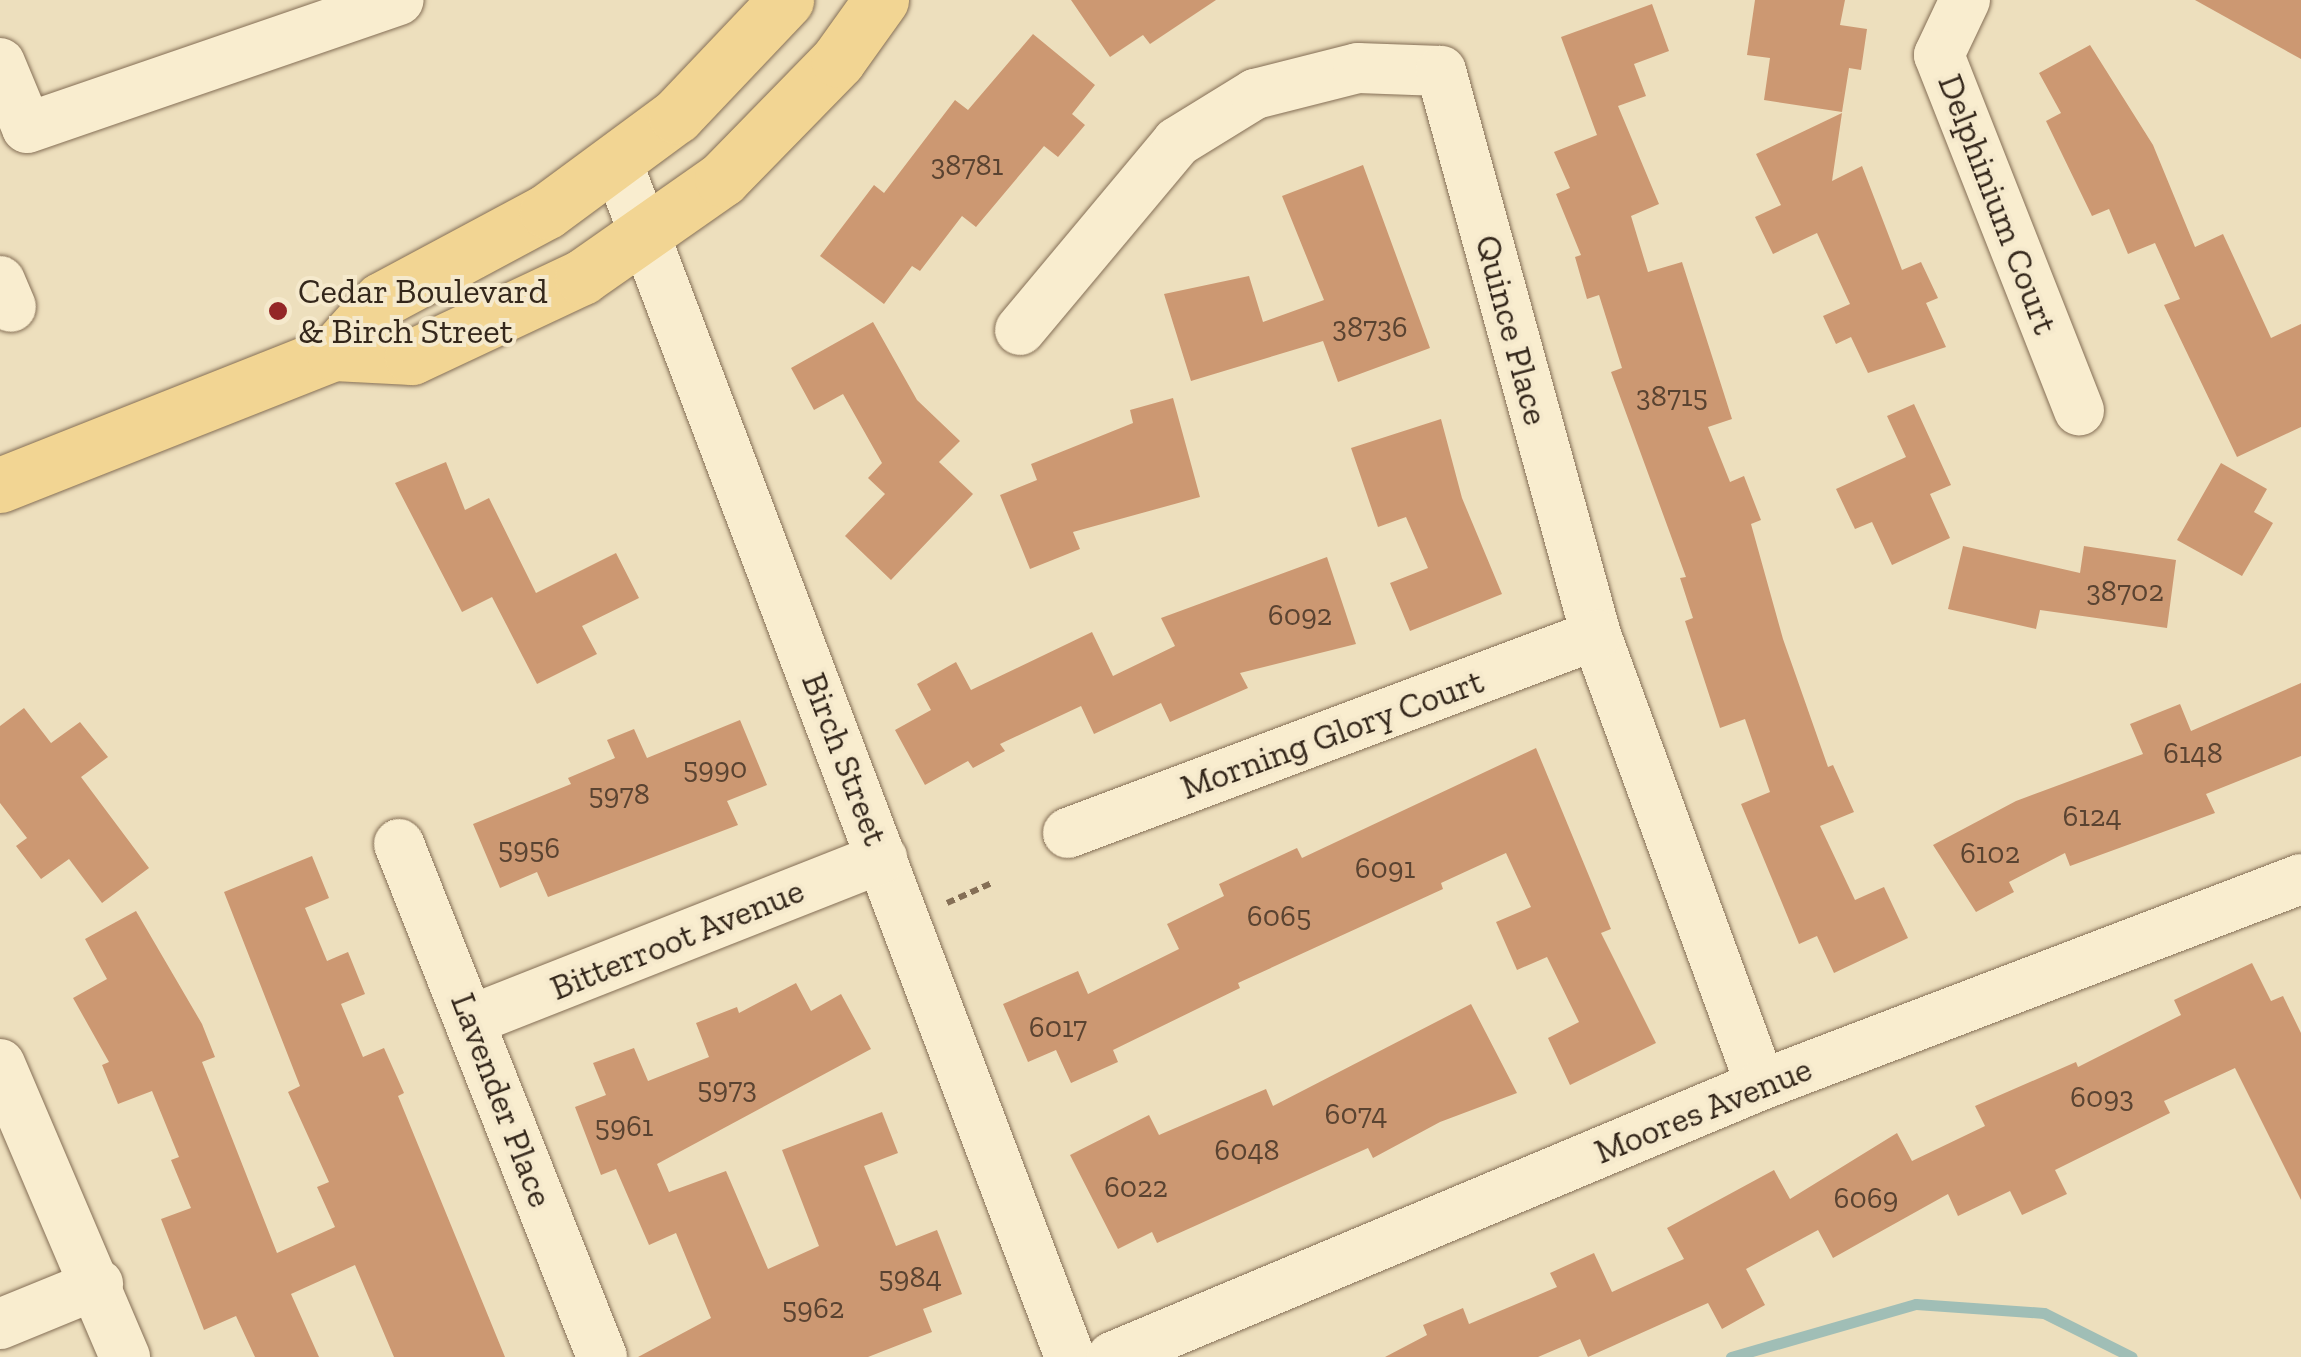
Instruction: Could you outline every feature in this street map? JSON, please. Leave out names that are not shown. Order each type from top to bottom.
[{"type":"main road","points":[[334,353],[381,300],[482,250],[617,162],[729,66],[786,0]]},
{"type":"main road","points":[[0,485],[334,353],[412,357],[515,312],[646,238],[785,120],[881,0]]},
{"type":"street","points":[[0,63],[27,128],[399,0]]},
{"type":"street","name":"Delphinium Court","points":[[1964,0],[1939,55],[2079,410]]},
{"type":"street","name":"Quince Place","points":[[1020,330],[1177,142],[1255,94],[1358,68],[1441,71],[1596,636],[1760,1085]]},
{"type":"street","name":"Birch Street","points":[[617,162],[1070,1357]]},
{"type":"street","name":"Morning Glory Court","points":[[1068,832],[1596,636]]},
{"type":"street","name":"Lavender Place","points":[[399,844],[472,1020],[602,1357]]},
{"type":"street","name":"Bitterroot Avenue","points":[[472,1020],[882,858]]},
{"type":"street","name":"Moores Avenue","points":[[1112,1357],[1760,1085],[2301,879]]},
{"type":"street","points":[[0,1064],[98,1284],[125,1357]]},
{"type":"street","points":[[0,1324],[98,1284]]},
{"type":"path","points":[[947,903],[992,883]]},
{"type":"building","points":[[1071,0],[1216,0],[1150,44],[1143,35],[1110,57]]},
{"type":"building","points":[[1755,0],[1845,0],[1840,25],[1867,29],[1861,70],[1849,68],[1842,112],[1764,100],[1770,58],[1747,55]]},
{"type":"building","points":[[2195,0],[2301,0],[2301,59]]},
{"type":"building","points":[[1652,4],[1669,51],[1634,64],[1646,96],[1618,106],[1659,204],[1631,216],[1648,272],[1682,262],[1732,419],[1708,427],[1730,482],[1744,476],[1761,520],[1751,524],[1783,639],[1828,767],[1833,765],[1854,812],[1820,826],[1855,900],[1884,887],[1908,938],[1834,973],[1817,936],[1799,944],[1741,804],[1770,792],[1745,719],[1720,728],[1685,621],[1693,618],[1680,578],[1686,577],[1611,372],[1622,368],[1599,295],[1587,299],[1575,257],[1581,255],[1556,194],[1570,188],[1554,152],[1597,135],[1561,37]]},
{"type":"building","points":[[1033,34],[1095,85],[1072,114],[1085,125],[1058,157],[1044,146],[976,227],[962,216],[920,271],[912,266],[884,304],[820,256],[874,185],[884,193],[955,100],[968,110]]},
{"type":"building","points":[[2090,45],[2153,145],[2195,247],[2223,234],[2271,338],[2301,324],[2301,427],[2237,457],[2164,305],[2180,299],[2155,243],[2128,254],[2109,209],[2092,216],[2046,121],[2061,113],[2039,73]]},
{"type":"building","points":[[1842,113],[1832,181],[1862,166],[1902,270],[1921,262],[1938,298],[1926,303],[1946,347],[1868,373],[1851,337],[1836,344],[1823,316],[1850,304],[1817,233],[1773,254],[1755,217],[1781,205],[1756,154]]},
{"type":"building","points":[[1363,165],[1430,348],[1338,382],[1323,341],[1191,381],[1164,294],[1249,276],[1263,322],[1324,300],[1282,196]]},
{"type":"building","points":[[873,322],[917,400],[960,441],[939,462],[973,494],[891,580],[845,536],[885,494],[868,478],[882,463],[843,394],[814,410],[791,368]]},
{"type":"building","points":[[1173,398],[1200,497],[1073,532],[1080,549],[1030,569],[1000,495],[1037,480],[1031,464],[1133,423],[1130,410]]},
{"type":"building","points":[[1914,404],[1951,485],[1930,494],[1950,538],[1892,565],[1872,522],[1855,529],[1836,489],[1906,457],[1887,416]]},
{"type":"building","points":[[1441,419],[1462,498],[1502,594],[1410,631],[1390,583],[1428,568],[1406,517],[1378,527],[1351,448]]},
{"type":"building","points":[[446,462],[465,510],[489,498],[536,593],[616,553],[639,598],[582,626],[597,654],[537,684],[492,597],[462,612],[395,483]]},
{"type":"building","points":[[2221,463],[2267,489],[2254,512],[2273,523],[2242,576],[2177,540]]},
{"type":"building","points":[[1963,546],[2080,573],[2084,546],[2176,560],[2167,628],[2040,610],[2036,629],[1948,609]]},
{"type":"building","points":[[1327,557],[1356,644],[1240,673],[1248,688],[1170,722],[1161,703],[1094,734],[1081,706],[1000,744],[1005,751],[973,768],[968,761],[925,785],[895,730],[931,710],[917,684],[956,662],[971,690],[1092,632],[1113,676],[1175,646],[1161,618]]},
{"type":"building","points":[[2301,683],[2301,756],[2206,794],[2215,813],[2070,866],[2065,853],[2009,882],[2014,892],[1976,912],[1933,845],[2016,801],[2143,754],[2130,724],[2180,704],[2191,731]]},
{"type":"building","points":[[24,708],[51,743],[80,722],[108,757],[81,777],[149,868],[102,903],[69,859],[41,879],[16,846],[27,838],[0,803],[0,726]]},
{"type":"building","points":[[740,720],[767,785],[727,801],[738,825],[548,897],[537,872],[500,888],[473,824],[571,784],[568,778],[615,758],[607,740],[634,729],[647,758]]},
{"type":"building","points":[[1536,748],[1611,929],[1601,933],[1656,1043],[1570,1085],[1548,1038],[1579,1022],[1547,957],[1517,970],[1496,922],[1531,907],[1506,853],[1441,883],[1443,889],[1238,983],[1240,988],[1113,1050],[1118,1062],[1071,1083],[1056,1050],[1028,1062],[1003,1004],[1078,971],[1088,994],[1179,949],[1167,924],[1224,896],[1219,884],[1297,848],[1302,858]]},
{"type":"building","points":[[312,856],[329,898],[305,908],[327,961],[348,952],[365,994],[341,1004],[363,1057],[384,1048],[404,1093],[398,1096],[505,1357],[394,1357],[355,1265],[291,1294],[319,1357],[255,1357],[236,1316],[204,1330],[161,1219],[191,1208],[171,1160],[179,1157],[152,1091],[118,1104],[102,1065],[109,1062],[73,998],[107,979],[85,939],[136,911],[202,1024],[215,1057],[202,1062],[277,1253],[335,1227],[317,1187],[329,1182],[288,1092],[300,1086],[224,892]]},
{"type":"building","points":[[2252,963],[2271,1001],[2283,996],[2301,1033],[2301,1200],[2235,1068],[2164,1101],[2170,1113],[2055,1170],[2067,1194],[2022,1215],[2010,1191],[1958,1216],[1948,1194],[1833,1258],[1818,1230],[1746,1269],[1765,1305],[1722,1329],[1708,1303],[1588,1357],[1580,1339],[1538,1357],[1385,1357],[1427,1335],[1423,1325],[1463,1308],[1469,1324],[1557,1287],[1550,1273],[1594,1253],[1612,1292],[1684,1259],[1667,1228],[1774,1170],[1790,1199],[1897,1133],[1912,1161],[1985,1126],[1975,1106],[2076,1062],[2078,1067],[2181,1015],[2174,1000]]},
{"type":"building","points":[[796,983],[811,1011],[841,994],[871,1049],[657,1164],[669,1192],[726,1171],[768,1269],[819,1246],[782,1150],[882,1112],[898,1153],[864,1166],[896,1246],[937,1230],[962,1294],[923,1309],[932,1332],[868,1357],[638,1357],[711,1318],[676,1233],[649,1245],[616,1169],[601,1175],[575,1107],[606,1095],[593,1063],[634,1048],[648,1081],[709,1057],[696,1023],[737,1007],[739,1013]]},
{"type":"building","points":[[1471,1004],[1517,1093],[1440,1122],[1373,1158],[1368,1148],[1157,1243],[1152,1232],[1118,1249],[1070,1155],[1149,1115],[1159,1135],[1266,1089],[1273,1106]]},
{"type":"waterway","points":[[1731,1357],[1916,1304],[2044,1313],[2132,1357]]},
{"type":"place","name":"Cedar Boulevard & Birch Street","points":[[278,311]]}]
